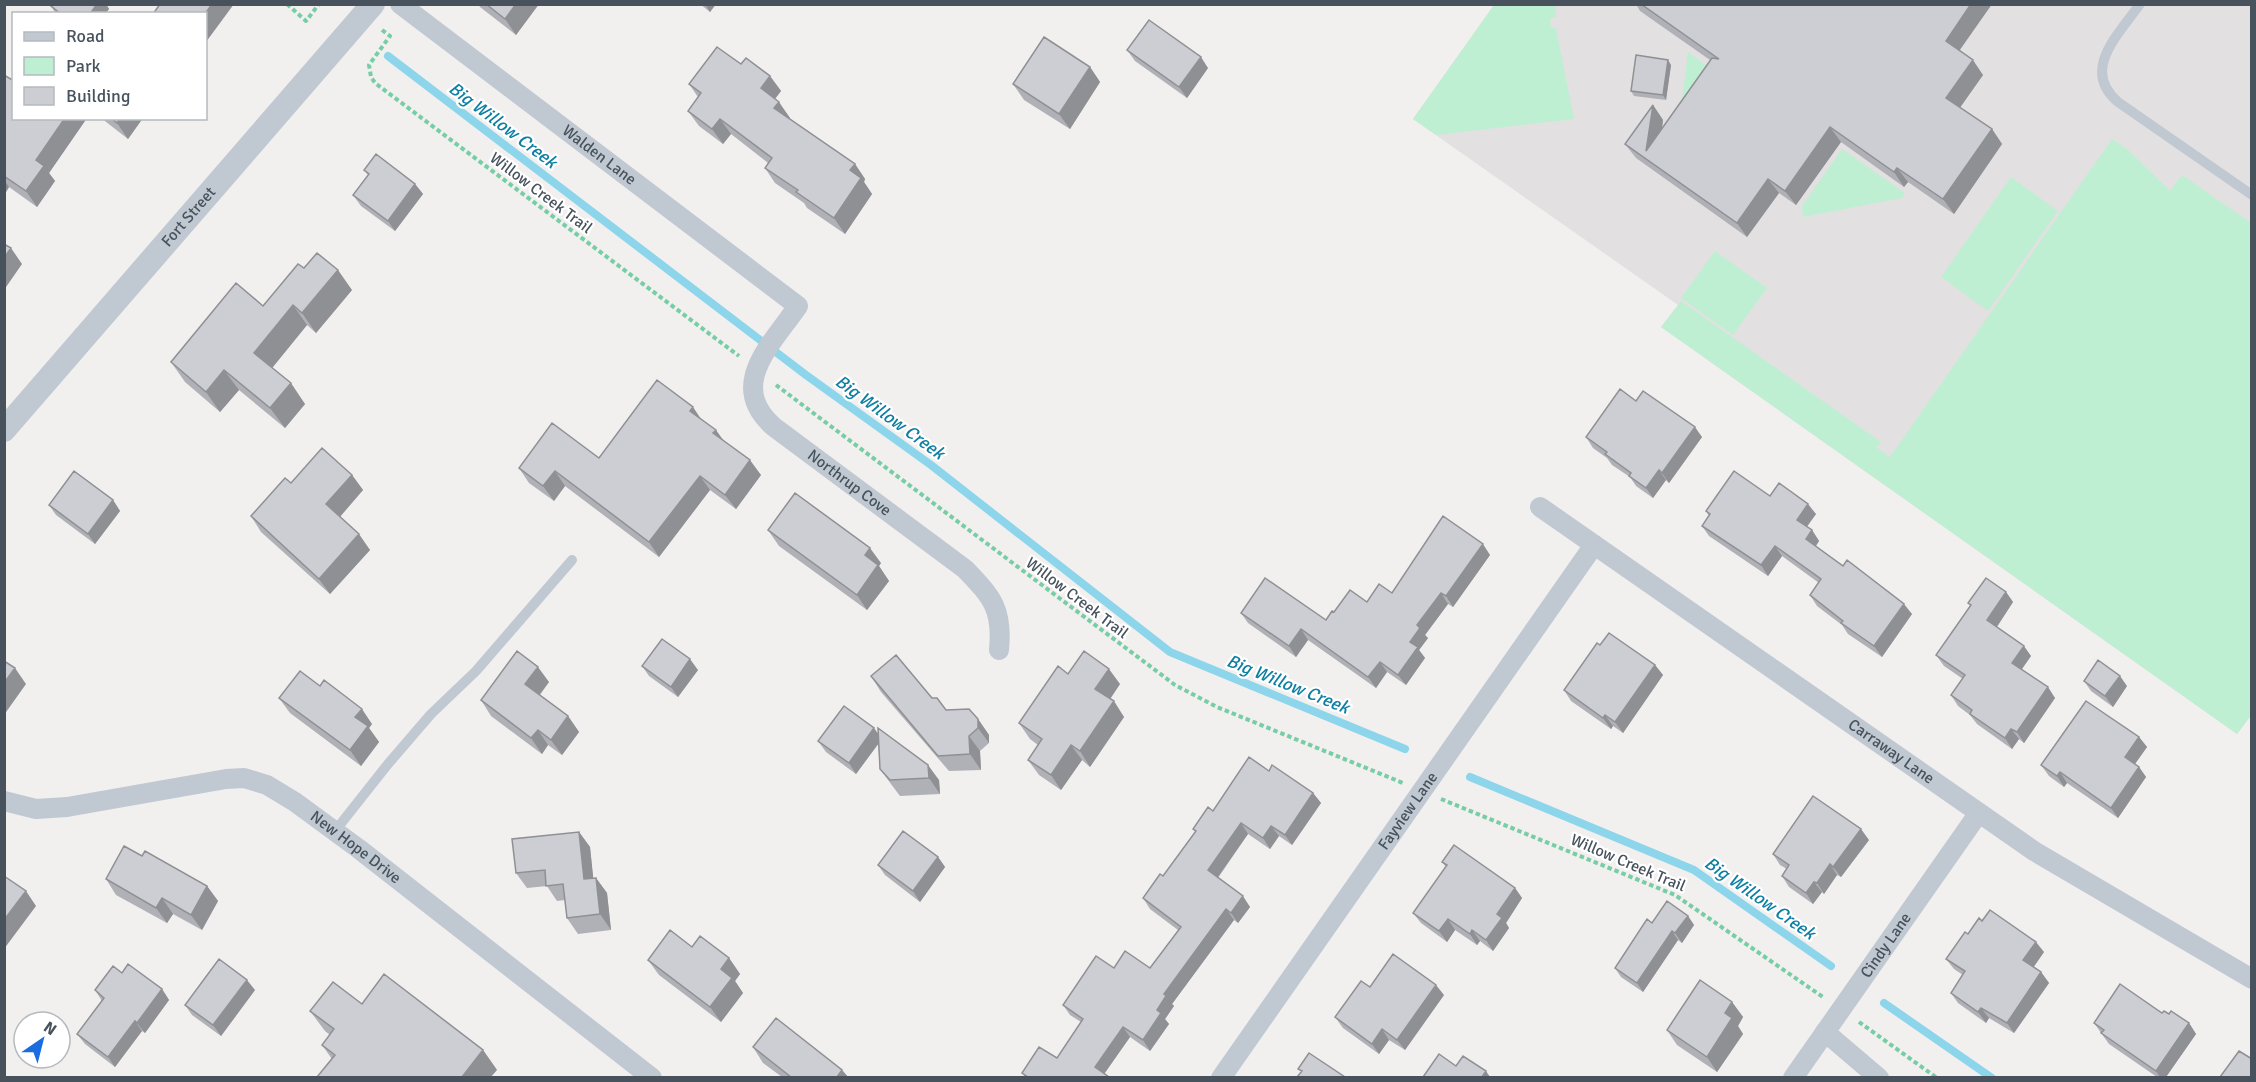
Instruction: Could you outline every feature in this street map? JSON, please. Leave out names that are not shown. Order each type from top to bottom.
[{"type":"street","name":"Fort Street","points":[[4,430],[374,4]]},
{"type":"street","name":"Walden Lane","points":[[400,4],[793,313]]},
{"type":"street","name":"Northrup Cove","points":[[793,313],[750,361],[753,396],[757,408],[765,418],[965,569],[995,605],[1001,627],[999,650]]},
{"type":"street","name":"Carraway Lane","points":[[1540,507],[2034,851],[2252,979]]},
{"type":"street","name":"Fayview Lane","points":[[1221,1077],[1594,545]]},
{"type":"street","name":"New Hope Drive","points":[[4,801],[36,809],[67,807],[226,779],[244,778],[267,785],[335,831],[652,1077]]},
{"type":"street","name":"Cindy Lane","points":[[1793,1077],[1978,813]]},
{"type":"street","points":[[1825,1032],[1879,1077]]},
{"type":"lane","points":[[2140,4],[2106,52],[2102,78],[2105,87],[2118,102],[2252,195]]},
{"type":"lane","points":[[335,831],[431,714],[476,671],[572,560]]},
{"type":"path","points":[[286,4],[306,21],[319,4]]},
{"type":"path","name":"Willow Creek Trail","points":[[386,33],[390,36],[369,64],[370,77],[375,83],[750,361]]},
{"type":"path","name":"Willow Creek Trail","points":[[774,384],[1175,685],[1216,707],[1405,784]]},
{"type":"path","name":"Willow Creek Trail","points":[[1437,797],[1676,895],[1825,999]]},
{"type":"path","points":[[1856,1020],[1937,1077]]},
{"type":"shaded area","points":[[1494,5],[2251,5],[2252,714],[2237,734],[1661,327],[1678,305],[1413,119]]},
{"type":"green space","points":[[1494,5],[1556,5],[1556,17],[1550,19],[1551,28],[1556,28],[1574,119],[1436,135],[1413,119]]},
{"type":"green space","points":[[1688,52],[1715,72],[1679,122]]},
{"type":"green space","points":[[2112,139],[2128,150],[2170,191],[2182,175],[2251,223],[2252,714],[2237,734],[1661,327],[1681,301],[1881,442],[1877,448],[1890,457]]},
{"type":"green space","points":[[1842,149],[1905,193],[1902,198],[1803,217],[1802,206]]},
{"type":"green space","points":[[2011,177],[2058,211],[1988,311],[1941,277]]},
{"type":"green space","points":[[1715,251],[1767,288],[1733,335],[1681,298]]},
{"type":"building","points":[[52,4],[97,4],[91,12],[58,12],[51,6]]},
{"type":"building","points":[[160,4],[212,4],[206,12],[154,12]]},
{"type":"building","points":[[486,4],[516,4],[505,19]]},
{"type":"building","points":[[1641,4],[1971,4],[1946,41],[1973,60],[1946,98],[1992,129],[1943,199],[1897,168],[1894,172],[1830,127],[1785,191],[1768,179],[1737,223],[1625,144],[1653,105],[1646,151],[1712,58],[1719,59]]},
{"type":"building","points":[[1149,20],[1201,57],[1179,87],[1127,50]]},
{"type":"building","points":[[1044,37],[1090,67],[1059,114],[1013,84]]},
{"type":"building","points":[[717,47],[741,64],[746,58],[770,76],[761,88],[779,102],[774,108],[855,164],[850,170],[861,178],[834,218],[765,168],[772,158],[720,119],[712,129],[688,111],[701,93],[689,84]]},
{"type":"building","points":[[1636,55],[1668,60],[1663,95],[1631,91]]},
{"type":"building","points":[[4,75],[12,80],[12,120],[64,120],[36,160],[44,166],[26,191],[4,176]]},
{"type":"building","points":[[376,154],[415,184],[388,221],[353,195],[369,174],[364,170]]},
{"type":"building","points":[[4,244],[11,248],[4,258]]},
{"type":"building","points":[[317,253],[338,270],[302,313],[293,305],[254,353],[291,383],[270,408],[224,370],[206,392],[171,362],[236,283],[263,306],[298,264],[304,268]]},
{"type":"building","points":[[657,380],[693,407],[690,411],[716,430],[713,433],[750,460],[725,495],[700,476],[649,542],[555,471],[543,486],[519,468],[552,423],[599,458]]},
{"type":"building","points":[[1620,389],[1636,401],[1643,391],[1695,427],[1662,473],[1659,470],[1646,488],[1629,476],[1631,473],[1605,454],[1607,452],[1586,437]]},
{"type":"building","points":[[322,448],[352,475],[326,504],[359,534],[319,579],[251,516],[285,478],[291,483]]},
{"type":"building","points":[[74,471],[113,500],[88,534],[49,505]]},
{"type":"building","points":[[1734,471],[1770,496],[1779,483],[1808,504],[1797,520],[1812,530],[1806,539],[1843,566],[1847,560],[1904,604],[1874,646],[1841,623],[1843,621],[1810,595],[1821,579],[1775,546],[1761,565],[1702,526],[1710,514],[1706,511]]},
{"type":"building","points":[[795,493],[870,548],[865,555],[878,565],[857,595],[768,530]]},
{"type":"building","points":[[1443,516],[1483,544],[1446,596],[1441,593],[1417,625],[1420,628],[1410,642],[1418,647],[1398,675],[1380,662],[1368,677],[1301,629],[1289,646],[1241,613],[1265,578],[1326,620],[1350,590],[1367,602],[1379,584],[1392,593]]},
{"type":"building","points":[[1986,578],[2006,592],[1987,620],[2024,646],[2012,663],[2048,687],[2017,732],[2011,729],[2005,738],[1970,714],[1972,710],[1951,695],[1965,675],[1936,655],[1971,605],[1968,603]]},
{"type":"building","points":[[1609,633],[1655,665],[1615,722],[1605,715],[1603,718],[1564,690],[1597,643],[1600,645]]},
{"type":"building","points":[[662,639],[690,659],[671,687],[642,666]]},
{"type":"building","points":[[517,651],[538,667],[525,684],[568,716],[551,740],[538,730],[531,738],[481,700]]},
{"type":"building","points":[[1084,651],[1109,669],[1095,689],[1114,701],[1080,751],[1071,745],[1051,775],[1028,760],[1042,739],[1019,723],[1058,666],[1068,674]]},
{"type":"building","points":[[896,655],[932,698],[937,698],[946,710],[969,709],[978,719],[978,728],[969,736],[970,754],[938,756],[871,676]]},
{"type":"building","points":[[2098,660],[2120,676],[2105,696],[2084,681]]},
{"type":"building","points":[[4,661],[15,668],[4,683]]},
{"type":"building","points":[[300,671],[320,686],[324,680],[362,709],[355,717],[368,726],[350,750],[279,698]]},
{"type":"building","points":[[2086,701],[2139,737],[2125,757],[2139,767],[2111,808],[2060,772],[2057,776],[2041,765]]},
{"type":"building","points":[[844,706],[874,728],[849,763],[818,741]]},
{"type":"building","points":[[878,728],[928,765],[929,778],[890,780],[880,769]]},
{"type":"building","points":[[1249,757],[1269,771],[1272,765],[1313,793],[1285,835],[1271,826],[1263,838],[1241,823],[1208,870],[1243,896],[1231,913],[1226,909],[1164,994],[1166,996],[1157,1010],[1161,1013],[1143,1040],[1123,1027],[1095,1067],[1109,1077],[1028,1077],[1022,1073],[1039,1047],[1057,1058],[1083,1019],[1063,1005],[1096,956],[1114,968],[1125,951],[1150,968],[1181,927],[1143,898],[1160,874],[1163,876],[1196,831],[1193,829],[1208,807],[1213,811]]},
{"type":"building","points":[[1813,796],[1861,829],[1833,867],[1830,864],[1817,883],[1814,882],[1806,893],[1782,876],[1789,865],[1773,854]]},
{"type":"building","points":[[903,831],[938,857],[913,891],[878,865]]},
{"type":"building","points":[[579,832],[584,879],[596,878],[600,914],[567,918],[563,884],[546,886],[545,870],[516,873],[512,839]]},
{"type":"building","points":[[1454,845],[1515,888],[1497,914],[1502,918],[1486,940],[1472,930],[1470,934],[1448,919],[1439,931],[1413,913],[1447,865],[1442,862]]},
{"type":"building","points":[[124,846],[142,856],[145,851],[207,886],[191,915],[162,898],[156,908],[106,879]]},
{"type":"building","points":[[4,876],[26,891],[4,920]]},
{"type":"building","points":[[1667,901],[1688,916],[1675,933],[1672,931],[1637,983],[1615,968],[1647,919],[1652,923]]},
{"type":"building","points":[[1990,910],[2036,942],[2023,960],[2041,972],[2007,1023],[1981,1008],[1978,1012],[1951,993],[1965,971],[1946,959],[1965,932],[1968,934],[1979,918],[1982,921]]},
{"type":"building","points":[[670,930],[692,947],[700,936],[729,958],[721,969],[732,978],[710,1007],[648,960]]},
{"type":"building","points":[[1393,954],[1436,985],[1397,1040],[1382,1029],[1372,1044],[1335,1017],[1361,981],[1370,987]]},
{"type":"building","points":[[219,959],[247,980],[213,1025],[185,1005]]},
{"type":"building","points":[[128,964],[162,989],[108,1057],[77,1034],[104,998],[95,990],[113,966],[122,973]]},
{"type":"building","points":[[384,974],[483,1050],[462,1077],[317,1077],[335,1055],[322,1045],[334,1029],[310,1011],[333,982],[362,1004]]},
{"type":"building","points":[[1700,980],[1732,1002],[1725,1013],[1732,1018],[1707,1057],[1667,1030]]},
{"type":"building","points":[[2120,984],[2162,1013],[2164,1011],[2169,1014],[2171,1011],[2189,1023],[2156,1071],[2101,1033],[2104,1030],[2094,1023]]},
{"type":"building","points":[[776,1018],[842,1070],[837,1077],[791,1077],[753,1047]]},
{"type":"building","points":[[2239,1051],[2252,1059],[2252,1077],[2220,1077]]},
{"type":"building","points":[[1309,1053],[1345,1077],[1297,1077],[1302,1071],[1298,1069]]},
{"type":"building","points":[[1439,1054],[1456,1066],[1463,1056],[1486,1071],[1482,1077],[1423,1077]]},
{"type":"waterway","name":"Big Willow Creek","points":[[388,56],[806,375],[931,465],[1170,652],[1405,749]]},
{"type":"waterway","name":"Big Willow Creek","points":[[1470,777],[1694,870],[1831,966]]},
{"type":"waterway","name":"Big Willow Creek","points":[[1884,1003],[1992,1078]]}]
